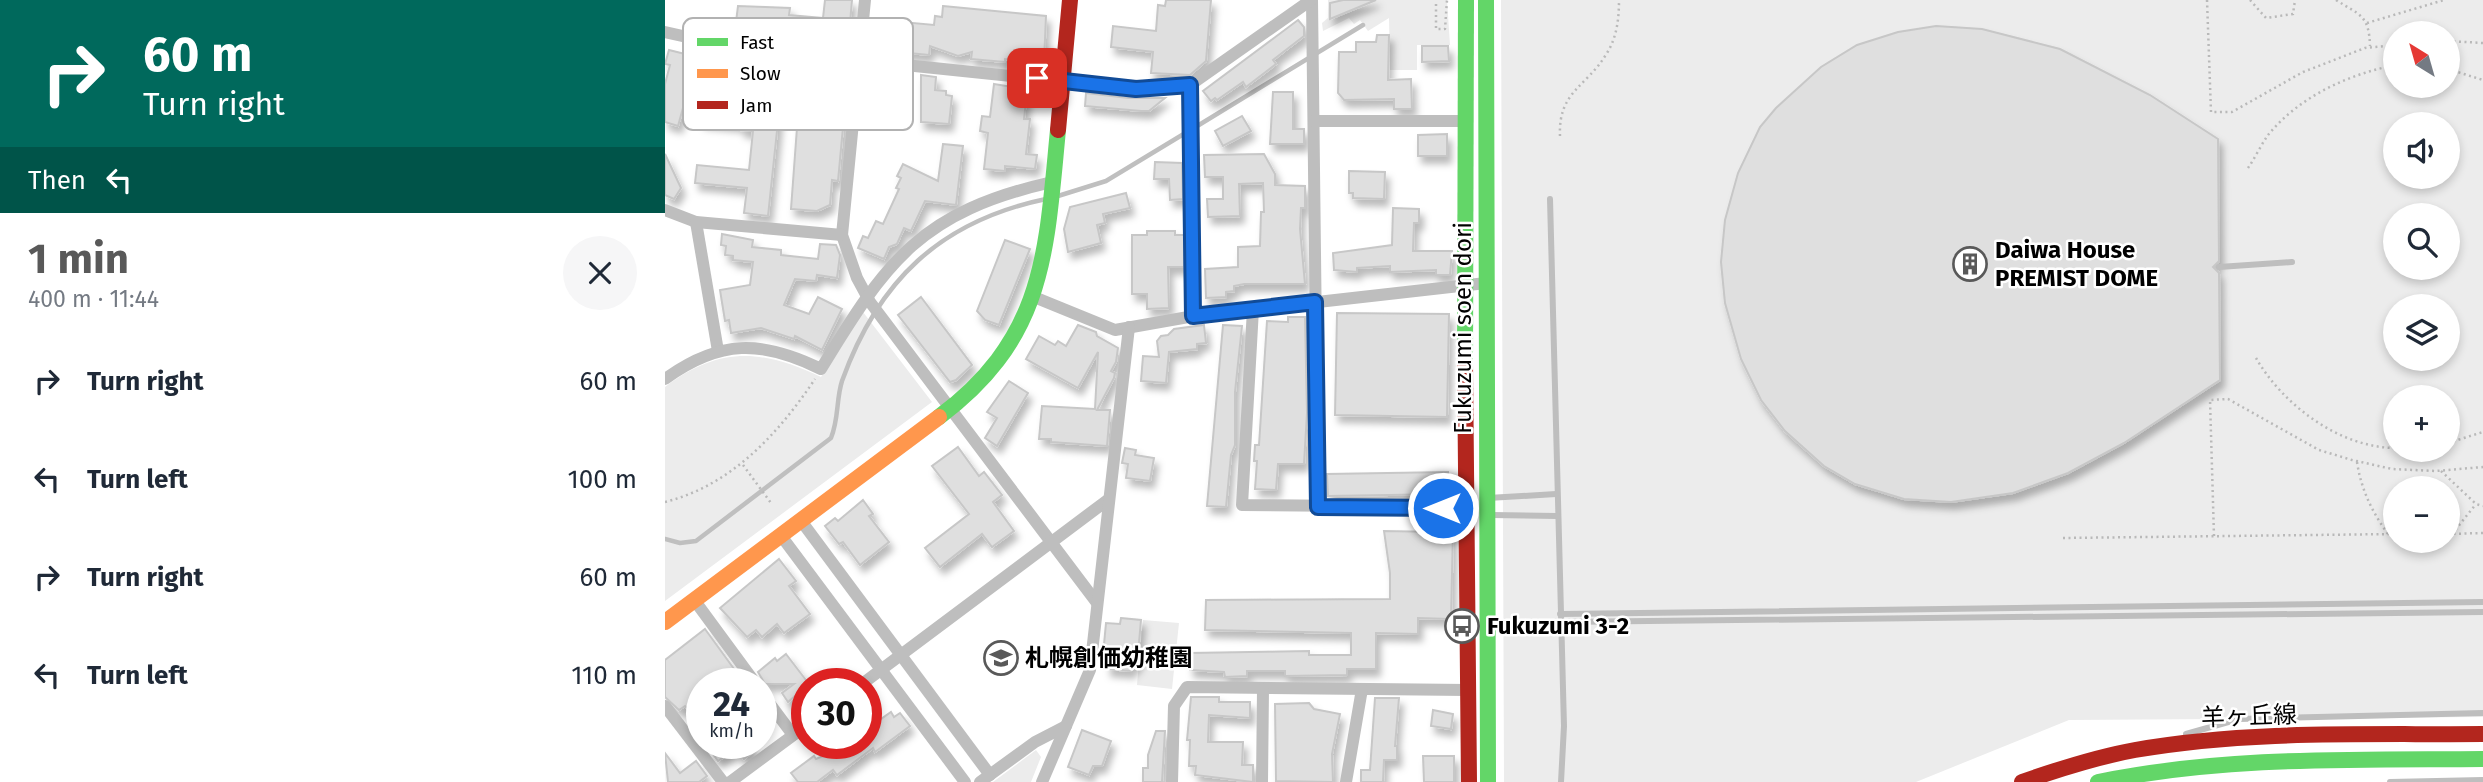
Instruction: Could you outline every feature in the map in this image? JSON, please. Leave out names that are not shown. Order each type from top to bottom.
[{"type":"main road","points":[[665,622],[951,408],[994,365],[1011,343],[1034,297],[1048,236],[1070,0]]},
{"type":"main road","name":"Fukuzumi soen dori","points":[[1466,0],[1464,284],[1469,782]]},
{"type":"main road","name":"Fukuzumi soen dori","points":[[1486,0],[1488,782]]},
{"type":"main road","name":"羊ヶ丘線","points":[[2022,782],[2065,767],[2125,752],[2209,739],[2483,734]]},
{"type":"main road","name":"羊ヶ丘線","points":[[2101,782],[2161,769],[2215,764],[2483,759]]},
{"type":"street","points":[[864,18],[865,0]]},
{"type":"street","points":[[913,66],[1136,89],[1190,85],[1312,0]]},
{"type":"street","points":[[1312,0],[1318,507]]},
{"type":"street","points":[[665,32],[683,36]]},
{"type":"street","points":[[1190,85],[1193,142],[1193,316]]},
{"type":"street","points":[[1314,121],[1466,121]]},
{"type":"street","points":[[853,130],[842,235],[868,299],[1097,603]]},
{"type":"street","points":[[665,379],[692,362],[718,351],[772,349],[821,369],[899,256],[933,228],[999,195],[1051,186]]},
{"type":"street","points":[[665,210],[697,222],[842,235]]},
{"type":"street","points":[[697,222],[718,351]]},
{"type":"street","points":[[1034,297],[1115,330],[1193,316],[1486,283]]},
{"type":"street","points":[[1252,309],[1242,505],[1486,506]]},
{"type":"street","points":[[1042,782],[1090,670],[1129,327]]},
{"type":"street","points":[[882,669],[1109,499]]},
{"type":"street","points":[[802,522],[944,713],[985,778],[1035,742],[1066,726]]},
{"type":"street","points":[[782,537],[880,668]]},
{"type":"street","points":[[836,609],[856,594]]},
{"type":"street","points":[[695,601],[744,668]]},
{"type":"street","points":[[882,671],[965,782]]},
{"type":"street","points":[[1172,782],[1174,706],[1187,687],[1468,690]]},
{"type":"street","points":[[1262,689],[1262,782]]},
{"type":"street","points":[[1346,782],[1362,689]]},
{"type":"street","points":[[665,706],[723,782]]},
{"type":"street","points":[[924,728],[944,713]]},
{"type":"street","points":[[777,714],[791,732]]},
{"type":"street","points":[[730,782],[791,736]]},
{"type":"lane","points":[[1550,199],[1564,726],[1561,782]]},
{"type":"lane","points":[[2219,267],[2292,262]]},
{"type":"lane","points":[[1486,506],[1556,494]]},
{"type":"lane","points":[[1486,506],[1557,516]]},
{"type":"lane","points":[[1561,618],[2483,602]]},
{"type":"lane","points":[[1561,618],[2483,612]]},
{"type":"lane","points":[[2125,752],[2239,719],[2483,713]]},
{"type":"lane","points":[[2390,782],[2483,780]]},
{"type":"path","points":[[1436,4],[1436,29],[1445,29],[1447,0]]},
{"type":"path","points":[[1560,136],[1563,104],[1594,73],[1613,41],[1619,0]]},
{"type":"path","points":[[2207,0],[2211,112],[2232,113],[2303,72],[2370,48],[2383,46]]},
{"type":"path","points":[[2251,0],[2266,18],[2293,14],[2295,0]]},
{"type":"path","points":[[2336,0],[2359,11],[2367,23],[2370,48]]},
{"type":"path","points":[[2367,23],[2444,0]]},
{"type":"path","points":[[2461,42],[2483,43]]},
{"type":"path","points":[[2248,168],[2268,136],[2315,94],[2370,69],[2383,67]]},
{"type":"path","points":[[2461,73],[2483,80]]},
{"type":"path","points":[[2256,358],[2264,371],[2294,404],[2324,427],[2356,442],[2383,446]]},
{"type":"path","points":[[665,502],[684,497],[743,465],[793,412],[821,369]]},
{"type":"path","points":[[2214,536],[2210,400],[2228,399],[2319,450],[2356,461],[2392,469],[2441,471],[2483,467]]},
{"type":"path","points":[[2460,439],[2483,432]]},
{"type":"path","points":[[2356,461],[2361,489],[2369,496],[2376,517],[2383,527]]},
{"type":"path","points":[[743,465],[771,503]]},
{"type":"path","points":[[2441,471],[2476,504],[2483,506]]},
{"type":"path","points":[[2460,522],[2476,504]]},
{"type":"path","points":[[2460,534],[2483,533]]},
{"type":"path","points":[[2063,538],[2383,534]]},
{"type":"shaded area","points":[[1328,0],[1447,0],[1450,45],[1417,45],[1417,70],[1390,70],[1389,18],[1368,31],[1360,20],[1354,24],[1349,18],[1323,31],[1322,23],[1328,18]]},
{"type":"shaded area","points":[[1501,0],[2483,0],[2483,717],[2069,720],[1916,782],[1504,782]]},
{"type":"shaded area","points":[[863,312],[932,402],[665,601],[665,387],[704,364],[741,356],[779,361],[821,377]]},
{"type":"shaded area","points":[[1143,620],[1179,623],[1172,689],[1137,685]]},
{"type":"shaded area","points":[[1036,750],[1041,757],[1031,782],[993,782]]},
{"type":"building","points":[[825,0],[852,0],[850,18],[823,18]]},
{"type":"building","points":[[1166,0],[1211,0],[1206,61],[1190,75],[1151,73],[1153,52],[1111,47],[1113,26],[1156,31],[1158,5],[1165,6]]},
{"type":"building","points":[[1343,0],[1376,0],[1330,19],[1330,3]]},
{"type":"building","points":[[738,6],[790,8],[789,15],[823,18],[736,18]]},
{"type":"building","points":[[943,6],[1046,16],[1044,62],[1033,61],[1025,52],[1014,60],[1005,59],[1005,62],[971,59],[972,52],[958,56],[930,46],[929,55],[913,53],[913,23],[934,25],[935,16],[942,17]]},
{"type":"building","points":[[1298,20],[1304,27],[1304,36],[1273,60],[1276,64],[1246,87],[1243,82],[1217,100],[1215,98],[1211,101],[1203,91]]},
{"type":"building","name":"Daiwa House PREMIST DOME","points":[[1936,26],[1982,29],[2060,49],[2150,95],[2218,139],[2219,261],[2213,267],[2219,273],[2220,380],[2124,443],[2068,473],[2013,493],[1951,502],[1904,499],[1855,484],[1824,466],[1785,431],[1761,400],[1741,359],[1725,303],[1721,262],[1725,220],[1738,173],[1760,127],[1776,108],[1821,67],[1857,45],[1898,32]]},
{"type":"building","points":[[1377,35],[1389,35],[1388,80],[1411,79],[1412,109],[1394,109],[1394,99],[1344,100],[1338,93],[1339,52],[1356,52],[1356,42],[1376,42]]},
{"type":"building","points":[[1422,46],[1448,46],[1449,61],[1422,62]]},
{"type":"building","points":[[669,50],[683,54],[683,108],[678,126],[665,122],[665,84],[670,65],[665,64]]},
{"type":"building","points":[[921,75],[936,77],[935,90],[946,91],[946,95],[952,96],[949,124],[921,122]]},
{"type":"building","points":[[994,84],[1027,92],[1024,119],[1030,119],[1026,154],[1037,155],[1035,169],[1005,166],[1005,171],[984,169],[988,133],[980,131],[982,116],[990,117]]},
{"type":"building","points":[[1273,92],[1293,92],[1293,129],[1304,129],[1304,144],[1270,144]]},
{"type":"building","points":[[1086,93],[1128,98],[1165,98],[1149,111],[1141,111],[1085,106]]},
{"type":"building","points":[[1242,116],[1251,131],[1223,146],[1215,131]]},
{"type":"building","points":[[741,130],[777,130],[768,216],[744,213],[747,188],[695,183],[697,165],[749,170],[753,131]]},
{"type":"building","points":[[797,130],[843,130],[838,181],[832,180],[830,205],[817,211],[791,209]]},
{"type":"building","points":[[1447,134],[1447,156],[1418,156],[1418,135]]},
{"type":"building","points":[[943,144],[963,146],[956,205],[925,201],[911,231],[904,228],[897,244],[889,247],[884,259],[858,248],[863,236],[868,238],[876,221],[883,224],[899,189],[896,188],[901,178],[897,176],[903,164],[938,181]]},
{"type":"building","points":[[665,154],[681,188],[674,199],[665,195]]},
{"type":"building","points":[[1264,154],[1275,174],[1275,185],[1305,186],[1305,208],[1301,208],[1300,229],[1305,284],[1244,284],[1234,286],[1234,291],[1226,292],[1226,297],[1206,298],[1205,269],[1238,267],[1238,247],[1260,246],[1261,212],[1264,212],[1263,183],[1239,184],[1240,216],[1208,217],[1207,199],[1223,199],[1223,177],[1205,177],[1204,155]]},
{"type":"building","points":[[1155,162],[1182,163],[1183,199],[1170,200],[1169,179],[1154,179]]},
{"type":"building","points":[[1349,171],[1385,172],[1384,199],[1353,198],[1353,193],[1349,193]]},
{"type":"building","points":[[1126,193],[1130,208],[1103,214],[1105,223],[1097,225],[1101,243],[1068,252],[1064,229],[1070,207]]},
{"type":"building","points":[[1393,208],[1419,209],[1419,223],[1414,223],[1413,251],[1452,251],[1450,275],[1436,275],[1436,270],[1390,272],[1390,266],[1357,268],[1357,272],[1334,270],[1333,253],[1392,245]]},
{"type":"building","points":[[1147,231],[1175,231],[1175,235],[1184,235],[1184,267],[1168,267],[1169,308],[1147,309],[1147,294],[1132,294],[1132,235],[1147,235]]},
{"type":"building","points":[[722,234],[753,240],[752,247],[781,250],[781,255],[818,259],[820,244],[836,245],[840,255],[837,278],[817,275],[816,281],[795,279],[784,305],[809,314],[818,297],[842,309],[822,350],[795,336],[794,339],[761,328],[731,333],[729,320],[725,321],[720,290],[750,285],[753,262],[733,260],[733,256],[725,255],[726,246],[721,245]]},
{"type":"building","points":[[1005,240],[1030,249],[999,325],[985,320],[977,311]]},
{"type":"building","points":[[921,297],[972,365],[956,380],[950,382],[898,315]]},
{"type":"building","points":[[1337,313],[1449,314],[1447,417],[1335,415]]},
{"type":"building","points":[[1288,317],[1305,317],[1307,413],[1304,464],[1278,464],[1276,490],[1255,489],[1255,445],[1259,445],[1267,321],[1288,322]]},
{"type":"building","points":[[1078,325],[1096,332],[1097,336],[1118,348],[1116,362],[1111,371],[1115,373],[1114,378],[1097,410],[1110,410],[1107,446],[1039,439],[1042,406],[1095,409],[1098,352],[1078,388],[1026,359],[1039,336],[1055,345],[1058,341],[1066,346]]},
{"type":"building","points":[[1204,325],[1206,343],[1197,344],[1197,349],[1169,352],[1166,383],[1141,381],[1143,356],[1159,357],[1157,341],[1161,336],[1168,335],[1174,329]]},
{"type":"building","points":[[1223,325],[1242,326],[1235,392],[1235,445],[1231,455],[1226,507],[1207,506]]},
{"type":"building","points":[[1009,381],[1028,393],[997,446],[985,438],[997,418],[987,412]]},
{"type":"building","points":[[958,447],[979,476],[984,472],[1002,495],[993,502],[1014,531],[992,547],[982,534],[940,567],[925,548],[969,514],[932,466]]},
{"type":"building","points":[[1125,448],[1136,450],[1135,455],[1154,458],[1150,481],[1126,478],[1128,464],[1122,463]]},
{"type":"building","points":[[1448,472],[1448,494],[1328,496],[1327,474]]},
{"type":"building","points":[[863,500],[873,514],[869,516],[889,542],[860,565],[843,542],[839,544],[825,526],[835,518],[838,521]]},
{"type":"building","points":[[1439,529],[1453,529],[1451,619],[1418,618],[1418,634],[1376,633],[1376,669],[1347,669],[1347,675],[1285,676],[1285,671],[1247,671],[1247,676],[1225,677],[1224,672],[1190,670],[1190,653],[1309,651],[1309,655],[1351,655],[1351,633],[1205,630],[1206,600],[1390,599],[1390,573],[1384,531],[1439,532]]},
{"type":"building","points":[[779,559],[796,581],[789,586],[810,614],[784,633],[777,624],[762,637],[756,630],[747,637],[720,608]]},
{"type":"building","points":[[1121,618],[1141,620],[1137,665],[1132,665],[1131,671],[1107,669],[1108,655],[1103,655],[1106,623],[1120,624]]},
{"type":"building","points":[[705,629],[733,668],[686,668],[686,707],[679,710],[665,697],[665,660]]},
{"type":"building","points":[[786,654],[797,668],[791,668],[791,684],[777,684],[777,668],[763,668],[775,658],[777,661]]},
{"type":"building","points":[[791,686],[791,699],[788,702],[782,693]]},
{"type":"building","points":[[1191,697],[1219,697],[1219,702],[1250,702],[1250,718],[1209,715],[1208,742],[1243,742],[1242,765],[1253,765],[1253,782],[1195,775],[1196,766],[1189,766],[1190,740],[1187,740]]},
{"type":"building","points":[[1375,698],[1399,698],[1395,746],[1397,760],[1384,760],[1383,782],[1361,782],[1361,770],[1370,770]]},
{"type":"building","points":[[1309,703],[1314,709],[1340,714],[1332,754],[1333,782],[1276,781],[1275,704]]},
{"type":"building","points":[[1433,710],[1453,714],[1451,729],[1431,726]]},
{"type":"building","points":[[891,712],[894,717],[900,713],[910,726],[882,747],[882,718]]},
{"type":"building","points":[[1082,730],[1111,741],[1102,766],[1093,766],[1089,775],[1068,767]]},
{"type":"building","points":[[1156,731],[1165,731],[1162,782],[1143,782],[1143,768],[1148,768],[1148,755]]},
{"type":"building","points":[[665,753],[680,773],[696,761],[707,776],[699,782],[668,782]]},
{"type":"building","points":[[1423,756],[1454,756],[1454,782],[1424,782]]},
{"type":"building","points":[[810,759],[858,759],[837,775],[833,770],[817,782],[798,782],[791,773]]},
{"type":"waterway","points":[[1194,128],[1363,25]]},
{"type":"waterway","points":[[1058,196],[1106,181],[1187,132]]},
{"type":"waterway","points":[[665,539],[680,543],[696,541],[831,438],[842,381],[857,345],[874,313],[894,285],[918,261],[944,240],[974,223],[1008,209],[1046,199]]},
{"type":"traffic: fast","points":[[1465,363],[1466,0]]},
{"type":"traffic: fast","points":[[1486,0],[1488,782]]},
{"type":"traffic: fast","points":[[939,417],[974,387],[1001,356],[1021,323],[1034,289],[1043,253],[1058,130]]},
{"type":"traffic: fast","points":[[2098,782],[2194,768],[2290,761],[2483,759]]},
{"type":"traffic: slow","points":[[665,622],[939,417]]},
{"type":"traffic: jam","points":[[1058,130],[1070,0]]},
{"type":"traffic: jam","points":[[1465,363],[1469,782]]},
{"type":"traffic: jam","points":[[2022,782],[2106,756],[2222,739],[2309,735],[2483,734]]},
{"type":"place","name":"Daiwa House PREMIST DOME","points":[[1970,264]]},
{"type":"place","name":"Fukuzumi 3-2","points":[[1462,626]]},
{"type":"place","name":"札幌創価幼稚園","points":[[1001,658]]},
{"type":"route","points":[[1037,78],[1136,89],[1190,85],[1193,142],[1193,316],[1315,302],[1318,507],[1443,508]]}]
